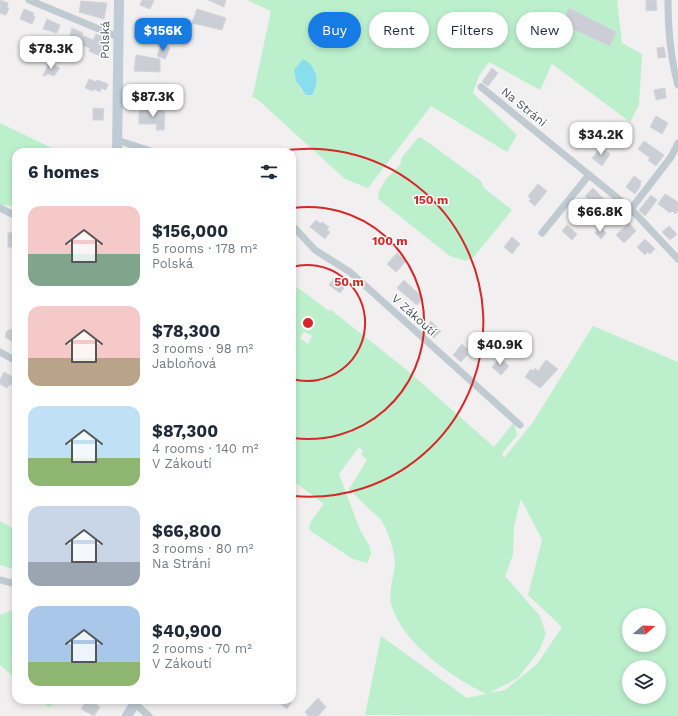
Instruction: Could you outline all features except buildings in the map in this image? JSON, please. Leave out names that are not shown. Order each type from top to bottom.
[{"type":"street","points":[[28,0],[118,37]]},
{"type":"street","name":"Polská","points":[[117,148],[119,0]]},
{"type":"street","points":[[668,0],[668,30],[673,68],[678,85]]},
{"type":"street","name":"Na Stráni","points":[[482,87],[631,209],[678,259]]},
{"type":"street","points":[[117,140],[142,148]]},
{"type":"street","points":[[631,209],[672,157],[678,144]]},
{"type":"street","points":[[542,233],[589,175]]},
{"type":"street","points":[[0,208],[12,214]]},
{"type":"street","name":"V Zákoutí","points":[[296,229],[315,250],[350,272],[520,425]]},
{"type":"street","points":[[0,352],[12,359]]},
{"type":"street","points":[[0,580],[12,583]]},
{"type":"street","points":[[127,716],[135,704]]},
{"type":"street","points":[[138,704],[149,716]]},
{"type":"green space","points":[[247,0],[617,0],[622,43],[642,54],[639,105],[630,122],[552,64],[540,90],[489,62],[479,76],[473,93],[517,135],[507,152],[431,106],[368,188],[345,179],[257,99],[251,96],[253,95],[271,11]],"holes":[[[294,70],[315,70],[315,90],[302,91],[296,81]]]},
{"type":"green space","points":[[0,123],[52,148],[12,148],[12,206],[0,205]]},
{"type":"green space","points":[[418,138],[422,138],[481,181],[484,188],[512,210],[473,258],[466,261],[450,256],[378,199],[379,191],[386,179],[400,165],[402,157]]},
{"type":"green space","points":[[296,287],[329,311],[330,309],[408,371],[494,447],[514,422],[517,435],[502,454],[504,458],[533,422],[593,326],[678,362],[678,716],[365,715],[381,636],[467,698],[486,694],[458,678],[430,657],[406,632],[397,618],[390,600],[395,560],[388,534],[380,519],[349,489],[367,460],[361,454],[363,451],[359,447],[339,474],[360,530],[370,547],[371,554],[367,563],[353,559],[312,532],[309,528],[311,521],[324,504],[296,483]],"holes":[[[304,332],[312,336],[308,344],[300,338]],[[521,499],[542,540],[528,595],[562,627],[537,664],[505,690],[489,693],[518,678],[539,651],[546,634],[540,616],[505,576],[513,555],[514,526]]]},
{"type":"green space","points":[[0,521],[12,528],[12,569],[0,565]]},
{"type":"green space","points":[[12,611],[12,676],[0,665],[0,615]]},
{"type":"green space","points":[[46,704],[52,704],[49,707]]},
{"type":"water","points":[[303,59],[308,62],[316,75],[316,85],[312,95],[306,95],[296,81],[294,70]]}]
